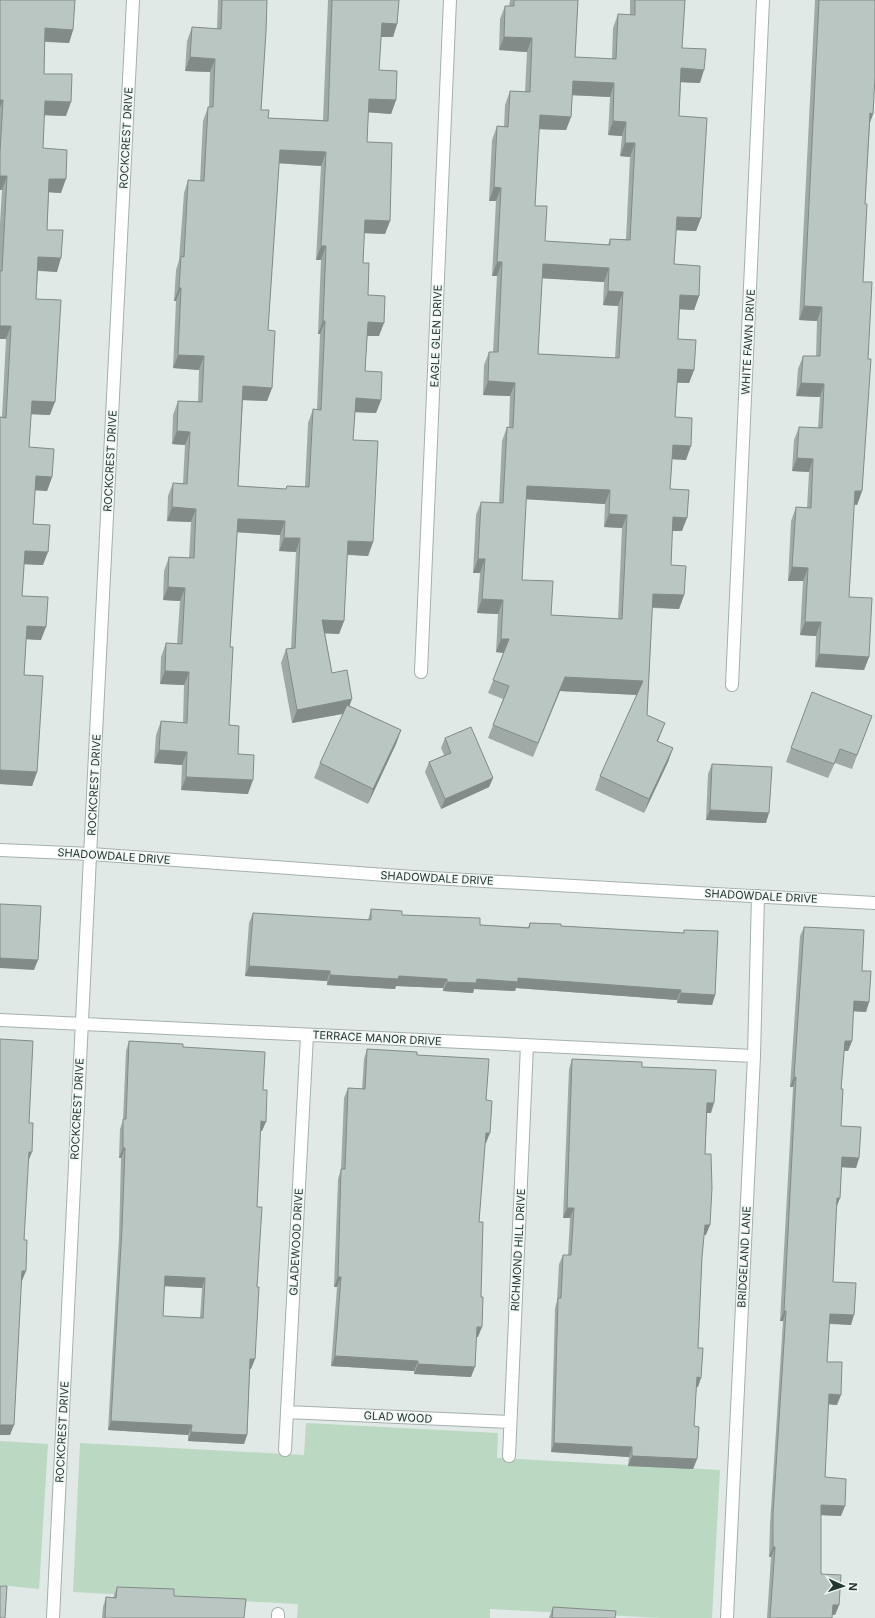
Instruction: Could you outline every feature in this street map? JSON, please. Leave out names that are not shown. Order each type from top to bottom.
[{"type":"street","name":"ROCKCREST DRIVE","points":[[53,1618],[81,1024],[91,854],[133,0]]},
{"type":"street","name":"EAGLE GLEN DRIVE","points":[[421,672],[450,0]]},
{"type":"street","name":"WHITE FAWN DRIVE","points":[[732,685],[763,0]]},
{"type":"street","name":"SHADOWDALE DRIVE","points":[[0,850],[91,854],[414,877],[875,903]]},
{"type":"street","name":"BRIDGELAND LANE","points":[[727,1618],[754,1056],[758,896]]},
{"type":"street","name":"TERRACE MANOR DRIVE","points":[[0,1020],[754,1056]]},
{"type":"street","name":"GLADEWOOD DRIVE","points":[[285,1450],[307,1035]]},
{"type":"street","name":"RICHMOND HILL DRIVE","points":[[509,1456],[527,1045]]},
{"type":"street","name":"GLAD WOOD","points":[[287,1412],[510,1422]]},
{"type":"green space","points":[[306,1423],[498,1433],[497,1458],[720,1470],[712,1618],[661,1618],[490,1609],[490,1618],[297,1618],[298,1604],[73,1592],[80,1443],[304,1455]]},
{"type":"green space","points":[[0,1441],[48,1444],[39,1589],[0,1585]]},
{"type":"building","points":[[0,0],[75,0],[73,30],[45,28],[44,74],[72,74],[71,102],[45,101],[43,148],[67,150],[66,179],[49,179],[47,230],[63,230],[61,258],[38,257],[36,299],[61,300],[55,402],[32,401],[29,447],[54,449],[52,477],[36,476],[33,524],[50,525],[48,552],[25,551],[22,596],[48,597],[46,627],[27,626],[24,675],[43,676],[37,772],[0,770],[0,417],[6,418],[11,326],[0,326],[0,271],[2,271],[7,176],[0,176],[3,100],[0,100]]},
{"type":"building","points":[[222,0],[267,0],[261,110],[269,110],[268,118],[328,121],[332,0],[399,0],[397,24],[382,23],[379,70],[397,71],[396,100],[369,99],[367,142],[392,143],[390,221],[365,220],[363,263],[369,263],[368,295],[385,296],[384,323],[368,322],[365,371],[382,372],[381,400],[356,398],[353,440],[378,441],[373,542],[348,541],[344,621],[322,620],[332,673],[347,670],[352,699],[297,710],[286,649],[295,648],[300,538],[284,538],[285,521],[238,519],[230,647],[233,647],[229,725],[239,726],[238,754],[254,755],[253,780],[186,777],[187,752],[159,750],[161,721],[187,723],[189,672],[165,671],[166,643],[182,644],[185,588],[168,587],[169,557],[194,558],[196,509],[172,507],[173,483],[187,484],[190,432],[177,431],[178,401],[202,402],[204,356],[178,355],[181,288],[179,288],[181,256],[184,257],[188,180],[204,181],[208,107],[213,107],[215,59],[190,57],[192,27],[221,29]],"holes":[[[280,150],[326,152],[321,246],[326,246],[323,321],[325,321],[321,410],[313,409],[309,487],[287,486],[286,489],[238,486],[243,386],[272,388],[275,331],[268,330]]]},
{"type":"building","points":[[514,0],[578,0],[575,57],[616,59],[618,14],[635,15],[635,0],[685,0],[682,48],[706,49],[704,70],[681,68],[679,116],[707,118],[701,218],[677,217],[674,264],[700,266],[699,296],[680,295],[678,339],[696,340],[694,370],[678,369],[675,417],[692,418],[691,446],[673,445],[670,489],[689,490],[687,518],[673,517],[671,565],[686,566],[684,595],[653,594],[647,715],[665,723],[657,741],[673,748],[649,799],[600,776],[643,681],[565,677],[538,743],[493,725],[509,686],[493,680],[509,639],[501,639],[503,600],[482,599],[485,559],[478,559],[481,502],[503,503],[507,427],[513,428],[515,383],[488,381],[489,352],[498,352],[502,262],[497,262],[501,188],[494,187],[497,126],[508,127],[510,91],[530,92],[532,38],[504,37],[505,6],[514,6]],"holes":[[[573,81],[614,83],[613,121],[626,122],[625,143],[635,143],[630,240],[610,239],[610,245],[545,241],[547,206],[535,206],[540,115],[571,117]],[[543,264],[609,268],[608,291],[623,292],[619,358],[538,354]],[[527,486],[610,490],[609,514],[627,515],[622,619],[551,615],[553,581],[522,580]]]},
{"type":"building","points":[[819,0],[875,0],[875,77],[873,114],[870,113],[865,204],[867,204],[863,282],[872,282],[868,359],[871,359],[862,491],[855,491],[849,597],[872,598],[869,657],[819,654],[821,622],[805,622],[808,568],[792,567],[796,507],[811,508],[813,459],[797,458],[799,427],[822,428],[824,384],[801,383],[803,356],[820,356],[822,307],[804,306]]},
{"type":"building","points":[[812,692],[872,716],[857,755],[840,749],[834,764],[791,748]]},
{"type":"building","points":[[347,705],[401,730],[373,789],[320,763]]},
{"type":"building","points":[[471,727],[493,778],[445,799],[429,762],[451,753],[445,738]]},
{"type":"building","points":[[712,764],[772,767],[769,813],[710,810]]},
{"type":"building","points":[[0,904],[41,906],[38,960],[0,958]]},
{"type":"building","points":[[371,909],[402,911],[402,915],[480,918],[480,925],[529,928],[530,923],[684,933],[684,930],[718,931],[715,995],[681,993],[681,990],[518,978],[518,982],[477,979],[476,983],[447,982],[447,979],[399,976],[398,979],[330,975],[330,971],[249,966],[253,913],[371,920]]},
{"type":"building","points":[[804,927],[864,930],[862,971],[871,971],[869,1002],[854,1001],[852,1041],[845,1041],[841,1089],[843,1089],[841,1126],[861,1127],[859,1158],[842,1157],[840,1198],[837,1198],[833,1282],[856,1283],[854,1315],[830,1314],[827,1362],[842,1362],[841,1395],[829,1394],[825,1477],[846,1479],[845,1506],[821,1505],[821,1574],[841,1575],[839,1605],[833,1605],[832,1618],[770,1618],[775,1547],[773,1547],[773,1514],[786,1311],[784,1311],[796,1077],[794,1077]]},
{"type":"building","points":[[0,1039],[33,1041],[29,1123],[33,1123],[32,1152],[29,1152],[24,1240],[27,1240],[26,1271],[22,1271],[14,1425],[0,1425]]},
{"type":"building","points":[[129,1041],[183,1044],[183,1047],[265,1052],[263,1090],[267,1090],[266,1122],[261,1121],[257,1207],[262,1207],[257,1287],[259,1287],[255,1359],[250,1359],[247,1435],[191,1432],[192,1425],[111,1421],[122,1228],[125,1148],[123,1148],[123,1119],[126,1119]],"holes":[[[165,1276],[205,1278],[203,1318],[163,1316]]]},
{"type":"building","points":[[367,1049],[417,1052],[417,1055],[489,1059],[486,1100],[492,1101],[490,1133],[486,1133],[479,1222],[483,1222],[481,1297],[483,1297],[482,1327],[477,1327],[475,1367],[418,1364],[418,1361],[335,1356],[341,1277],[338,1277],[341,1169],[345,1169],[348,1088],[365,1089]]},
{"type":"building","points":[[572,1059],[642,1062],[642,1067],[716,1070],[714,1103],[707,1103],[705,1154],[711,1154],[712,1188],[710,1225],[705,1225],[702,1257],[698,1348],[703,1348],[701,1378],[697,1377],[694,1426],[699,1427],[697,1459],[632,1456],[632,1447],[554,1443],[558,1298],[561,1298],[563,1255],[571,1255],[574,1208],[567,1208]]},
{"type":"building","points":[[0,1586],[7,1586],[5,1618],[0,1618]]},
{"type":"building","points":[[117,1587],[174,1589],[174,1596],[246,1599],[244,1618],[105,1618],[106,1597],[116,1598]]},
{"type":"building","points":[[553,1607],[616,1611],[615,1618],[552,1618]]}]
